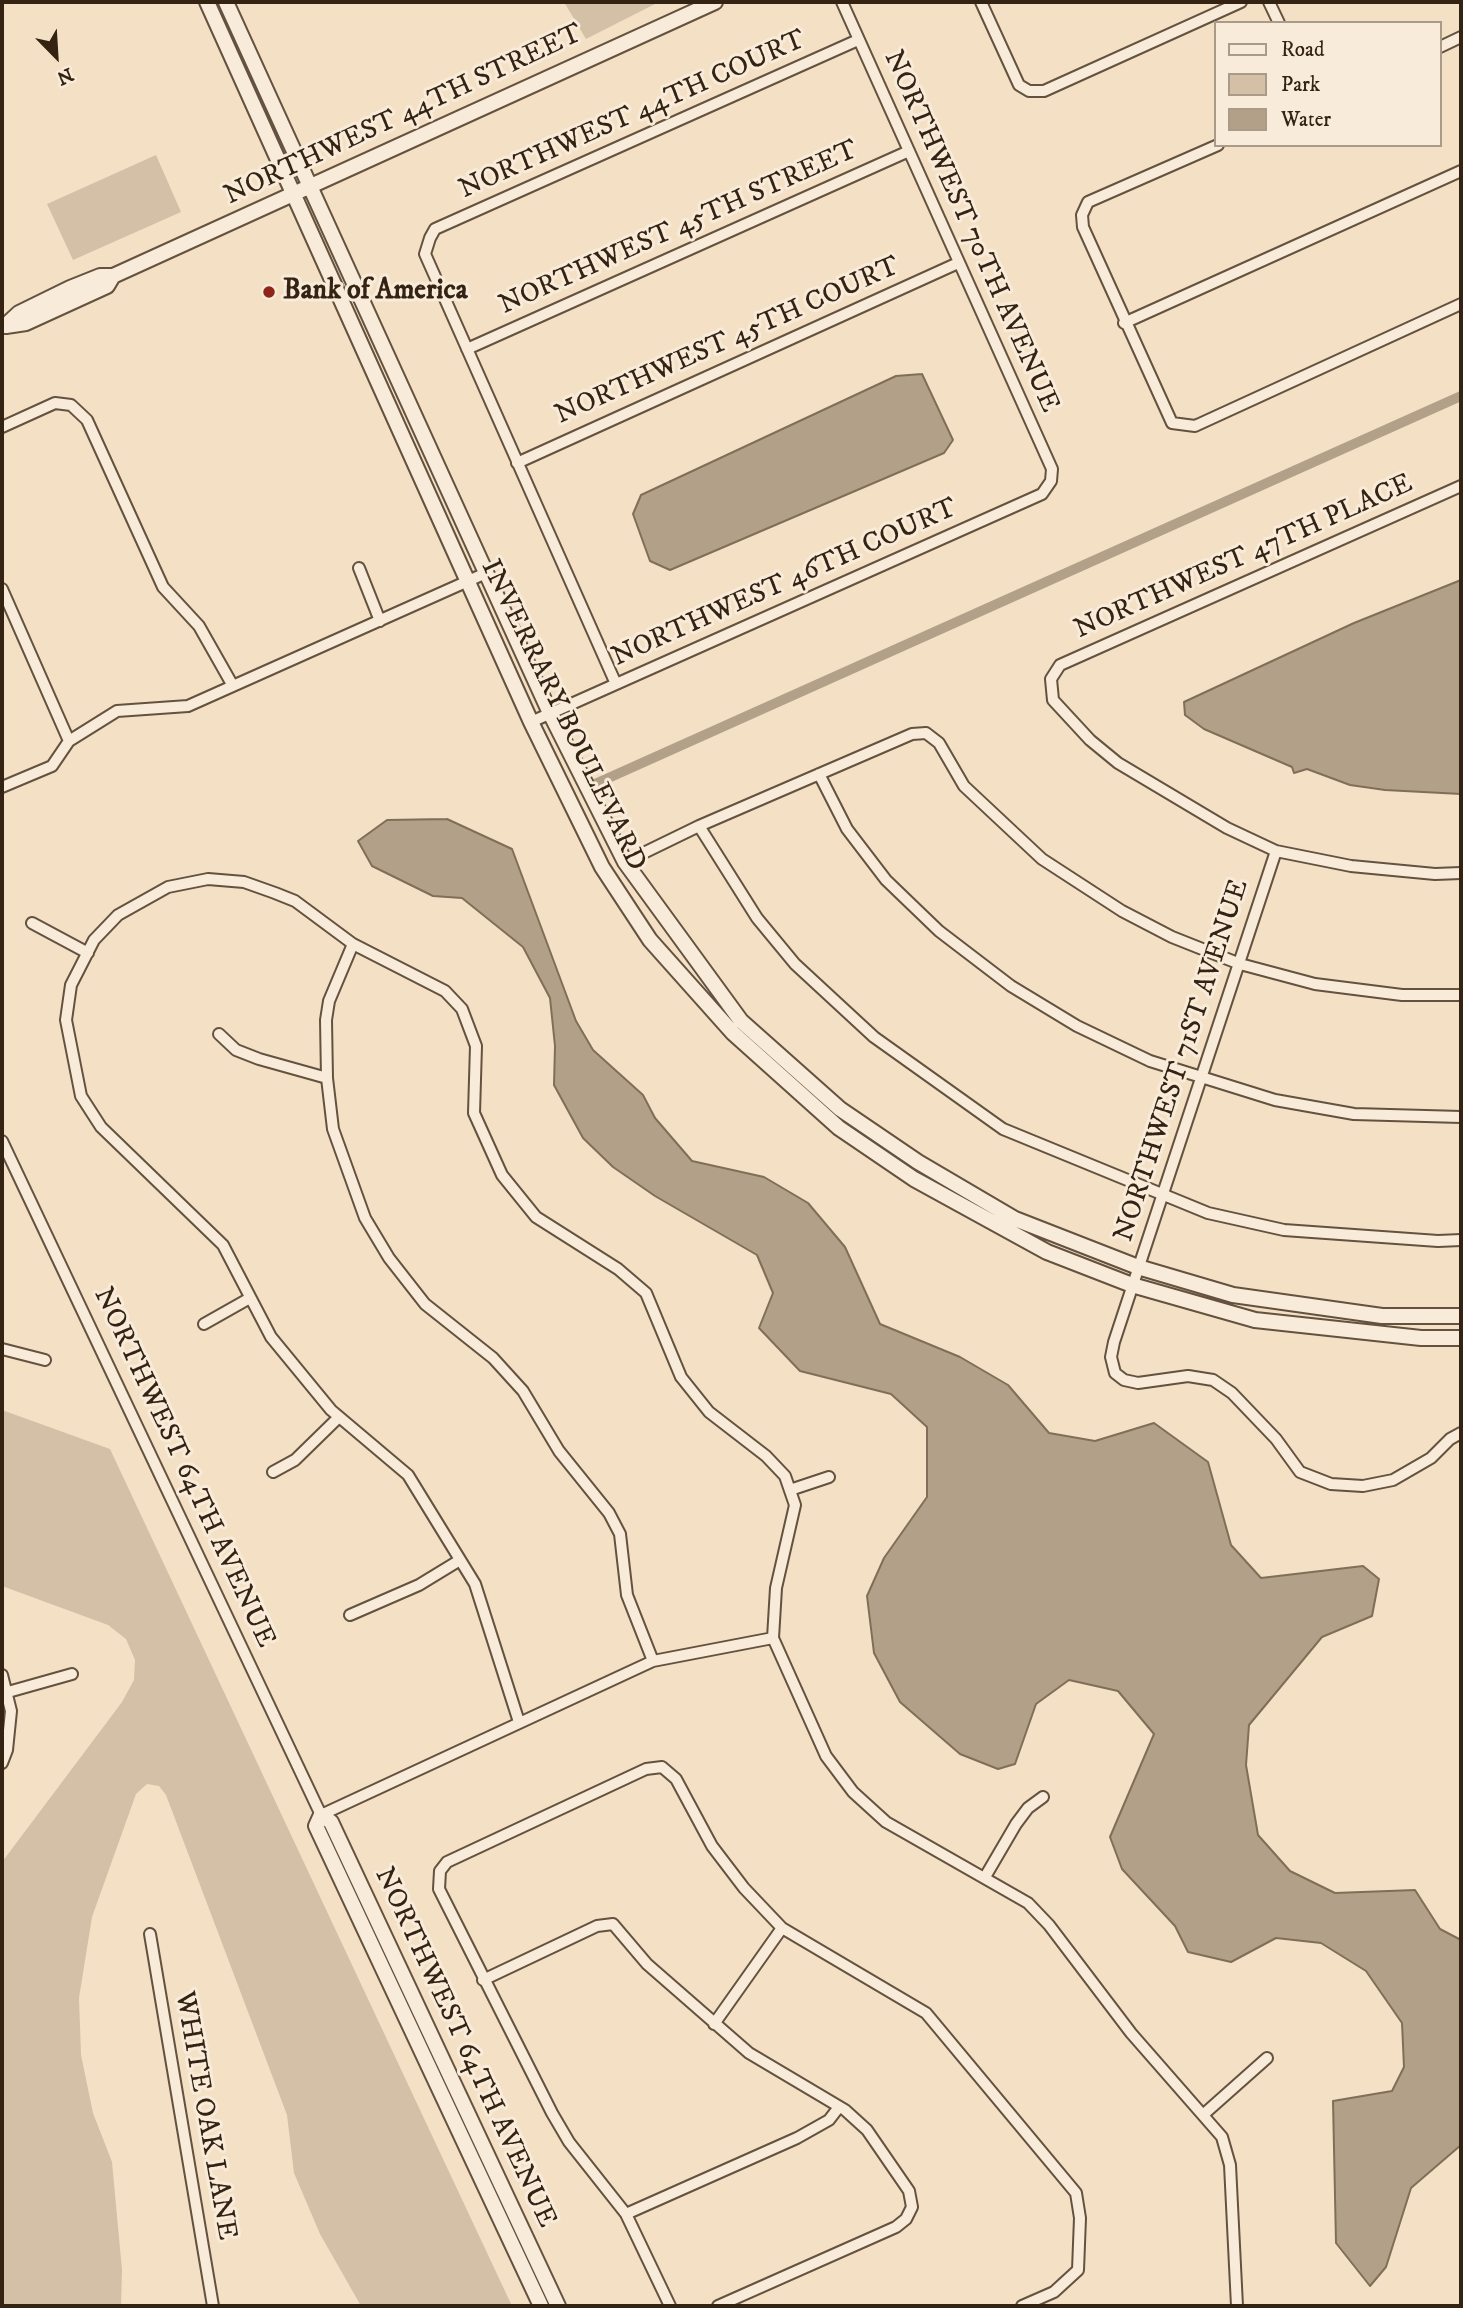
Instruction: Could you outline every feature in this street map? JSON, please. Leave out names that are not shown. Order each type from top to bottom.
[{"type":"street","name":"INVERRARY BOULEVARD","points":[[207,2],[470,581],[531,722],[602,867],[650,940],[733,1033],[839,1128],[914,1179],[1023,1241],[1132,1285],[1255,1320],[1421,1338],[1461,1338]]},
{"type":"street","name":"INVERRARY BOULEVARD","points":[[226,2],[550,713],[625,862],[741,1021],[840,1109],[918,1162],[1015,1219],[1138,1267],[1233,1295],[1382,1316],[1461,1316]]},
{"type":"street","name":"NORTHWEST 44TH STREET","points":[[3,327],[19,313],[70,288],[100,276],[113,276],[715,2]]},
{"type":"street","name":"NORTHWEST 70TH AVENUE","points":[[842,2],[1052,469],[1051,481]]},
{"type":"street","points":[[981,2],[1019,85],[1029,91],[1044,91],[1241,2]]},
{"type":"street","points":[[1269,2],[1278,21]]},
{"type":"street","points":[[1442,46],[1461,37]]},
{"type":"street","name":"NORTHWEST 44TH COURT","points":[[467,349],[425,254],[435,229],[858,40]]},
{"type":"street","points":[[1214,147],[1088,202],[1082,215],[1083,228],[1172,424],[1195,426],[1461,304]]},
{"type":"street","name":"NORTHWEST 45TH STREET","points":[[467,349],[909,151]]},
{"type":"street","points":[[1125,323],[1461,171]]},
{"type":"street","name":"NORTHWEST 45TH COURT","points":[[517,463],[958,263]]},
{"type":"street","points":[[467,349],[616,684]]},
{"type":"street","points":[[2,427],[55,402],[71,405],[87,420],[163,587],[199,626],[233,686]]},
{"type":"street","points":[[394,416],[410,409]]},
{"type":"street","name":"NORTHWEST 46TH COURT","points":[[531,722],[1042,494],[1051,481]]},
{"type":"street","name":"NORTHWEST 47TH PLACE","points":[[1276,851],[1194,811],[1118,763],[1090,740],[1053,700],[1051,679],[1060,666],[1461,486]]},
{"type":"street","points":[[359,568],[380,621]]},
{"type":"street","points":[[2,787],[52,766],[69,741],[117,711],[188,706],[486,573]]},
{"type":"street","points":[[2,589],[69,741]]},
{"type":"street","points":[[625,862],[699,826],[912,734],[926,733],[939,743],[964,786],[1042,859],[1122,911],[1172,937],[1240,964],[1315,984],[1402,995],[1461,995]]},
{"type":"street","points":[[820,774],[847,829],[886,880],[939,931],[1011,986],[1077,1026],[1150,1061],[1275,1100],[1354,1114],[1461,1117]]},
{"type":"street","points":[[699,826],[765,927],[795,964],[874,1037],[1003,1129],[1208,1213],[1284,1230],[1438,1241],[1461,1240]]},
{"type":"street","points":[[1276,851],[1351,866],[1435,874],[1461,873]]},
{"type":"street","name":"NORTHWEST 71ST AVENUE","points":[[1276,851],[1132,1285],[1111,1357],[1115,1373],[1124,1380],[1138,1383],[1188,1376],[1213,1380],[1232,1393],[1276,1439],[1300,1472],[1331,1484],[1363,1486],[1393,1480],[1431,1458],[1450,1439],[1461,1433]]},
{"type":"street","points":[[519,1722],[482,1601],[460,1559],[408,1475],[339,1417],[271,1337],[223,1245],[101,1127],[81,1096],[66,1020],[71,985],[94,940],[118,915],[168,887],[208,879],[244,883],[295,901],[353,944],[445,991],[462,1009],[476,1046],[474,1113],[502,1175],[536,1217],[618,1269],[646,1293],[681,1377],[709,1412],[766,1456],[785,1476],[795,1505],[776,1588],[773,1638],[826,1756],[853,1793],[886,1822],[1028,1903],[1049,1925],[1131,2032],[1222,2137],[1230,2165],[1237,2306]]},
{"type":"street","points":[[32,923],[88,953]]},
{"type":"street","points":[[353,944],[329,1001],[326,1020],[327,1078],[333,1129],[365,1218],[388,1258],[425,1304],[493,1358],[523,1391],[559,1451],[609,1513],[620,1534],[627,1595],[653,1661]]},
{"type":"street","points":[[219,1034],[236,1050],[247,1055],[327,1078]]},
{"type":"street","name":"NORTHWEST 64TH AVENUE","points":[[2,1141],[321,1815],[331,1822],[558,2306]]},
{"type":"street","points":[[204,1324],[250,1298]]},
{"type":"street","points":[[2,1349],[45,1360]]},
{"type":"street","points":[[273,1472],[295,1460],[339,1417]]},
{"type":"street","points":[[790,1490],[829,1477]]},
{"type":"street","points":[[350,1615],[419,1585],[460,1559]]},
{"type":"street","points":[[321,1815],[653,1661],[773,1638]]},
{"type":"street","points":[[8,1692],[72,1674]]},
{"type":"street","points":[[2,1675],[8,1692],[10,1726],[7,1750],[2,1763]]},
{"type":"street","points":[[670,2306],[626,2214],[569,2142],[483,1980],[439,1888],[440,1871],[447,1862],[646,1769],[662,1767],[676,1779],[712,1846],[744,1888],[782,1928],[926,2013],[1076,2193],[1080,2218],[1078,2270],[1054,2292],[1022,2306]]},
{"type":"street","points":[[985,1877],[1016,1824],[1028,1808],[1043,1797]]},
{"type":"street","name":"NORTHWEST 64TH AVENUE","points":[[321,1815],[316,1826],[541,2306]]},
{"type":"street","points":[[483,1980],[597,1926],[613,1924],[647,1964],[713,2025],[749,2053],[839,2107],[867,2130],[909,2192],[912,2207],[906,2219],[896,2227],[718,2306]]},
{"type":"street","points":[[713,2025],[782,1928]]},
{"type":"street","name":"WHITE OAK LANE","points":[[150,1934],[213,2306]]},
{"type":"street","points":[[1204,2114],[1267,2058]]},
{"type":"street","points":[[626,2214],[797,2138],[829,2120],[839,2107]]},
{"type":"green space","points":[[564,2],[659,2],[586,39]]},
{"type":"green space","points":[[156,155],[181,212],[73,260],[47,204]]},
{"type":"green space","points":[[2,1410],[110,1449],[512,2306],[361,2306],[320,2234],[294,2173],[287,2115],[166,1795],[159,1786],[147,1784],[136,1794],[92,1917],[79,1998],[81,2055],[93,2113],[112,2162],[122,2270],[121,2306],[2,2306],[2,1862],[122,1702],[134,1680],[135,1660],[126,1639],[108,1625],[2,1586]]},
{"type":"water","points":[[922,374],[953,440],[944,453],[670,570],[650,561],[633,514],[641,495],[896,376]]},
{"type":"water","points":[[1461,580],[1461,794],[1385,790],[1350,785],[1307,769],[1294,773],[1292,767],[1204,729],[1185,715],[1184,702],[1354,623]]},
{"type":"water","points":[[447,819],[512,849],[576,1021],[593,1050],[643,1095],[655,1118],[692,1161],[764,1177],[808,1203],[845,1247],[880,1324],[960,1357],[1008,1385],[1049,1433],[1095,1441],[1154,1423],[1208,1462],[1231,1545],[1261,1578],[1363,1566],[1379,1579],[1372,1616],[1322,1637],[1249,1725],[1246,1765],[1258,1835],[1290,1871],[1335,1893],[1415,1890],[1440,1929],[1461,1940],[1461,2145],[1411,2188],[1386,2267],[1370,2286],[1336,2243],[1333,2101],[1392,2091],[1404,2067],[1402,2023],[1366,1971],[1321,1943],[1276,1938],[1231,1962],[1188,1952],[1175,1926],[1122,1869],[1110,1837],[1154,1734],[1118,1691],[1069,1680],[1036,1704],[1015,1764],[998,1769],[960,1754],[900,1702],[874,1653],[867,1596],[884,1558],[927,1497],[927,1427],[891,1394],[800,1371],[759,1328],[773,1293],[757,1255],[655,1196],[613,1167],[583,1138],[554,1085],[555,1046],[550,998],[523,947],[462,898],[433,896],[372,866],[358,841],[387,820]]},
{"type":"waterway","points":[[595,784],[1461,396]]},
{"type":"place","name":"Bank of America","points":[[269,292]]}]
